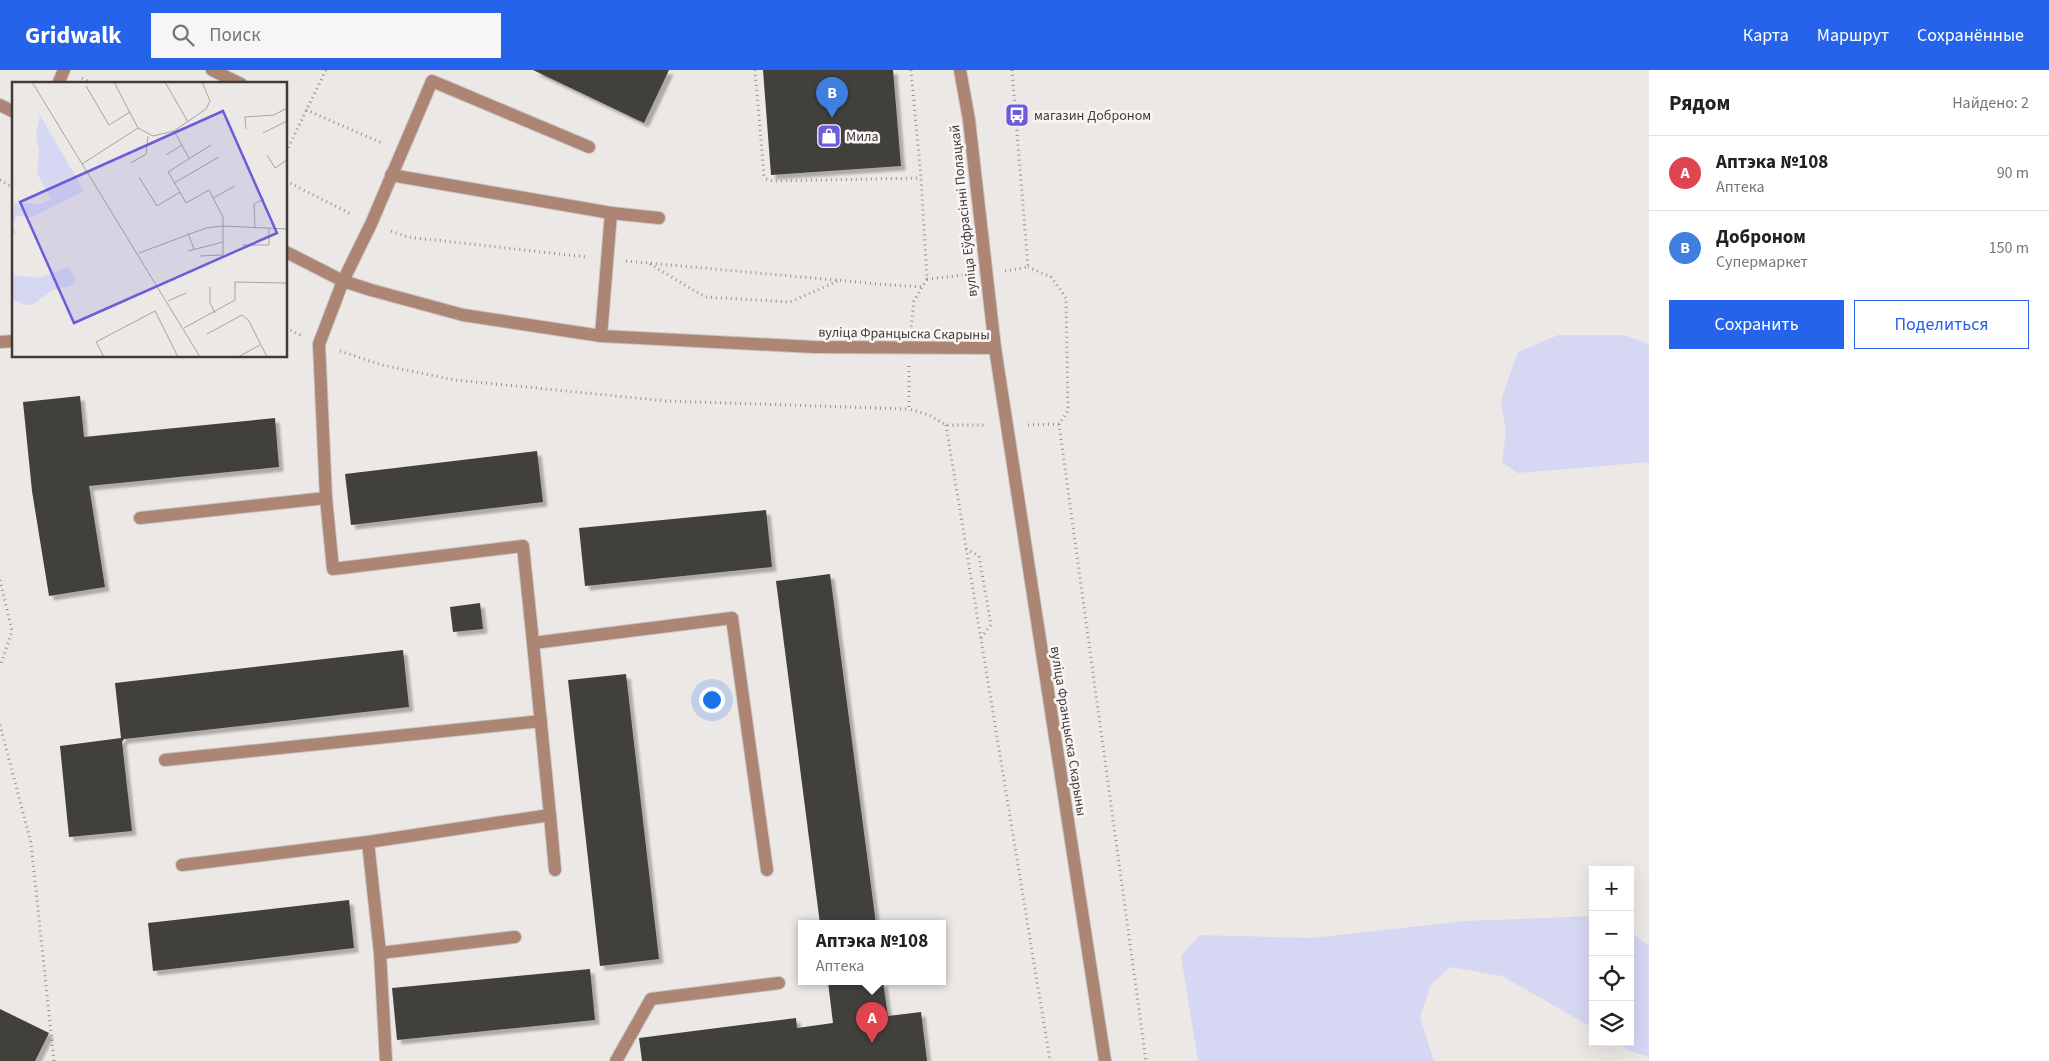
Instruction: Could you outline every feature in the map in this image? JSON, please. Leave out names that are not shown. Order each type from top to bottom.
[{"type":"street","points":[[59,82],[64,70]]},
{"type":"street","points":[[212,70],[237,82]]},
{"type":"street","name":"вуліца Еўфрасінні Полацкай","points":[[960,70],[969,120],[985,274],[995,348]]},
{"type":"street","points":[[555,870],[542,721],[523,546],[333,568],[326,498],[319,344],[343,281],[371,224],[432,81],[589,147]]},
{"type":"street","points":[[0,105],[12,111]]},
{"type":"street","points":[[392,175],[611,213],[659,218]]},
{"type":"street","points":[[600,336],[611,213]]},
{"type":"street","name":"вуліца Францыска Скарыны","points":[[288,253],[343,281],[463,315],[600,336],[814,347],[995,348],[1105,1061]]},
{"type":"street","points":[[140,518],[326,498]]},
{"type":"street","points":[[533,643],[732,618],[767,870]]},
{"type":"street","points":[[165,760],[542,721]]},
{"type":"street","points":[[182,865],[368,842],[550,815]]},
{"type":"street","points":[[368,842],[380,953],[386,1061]]},
{"type":"street","points":[[380,953],[515,937]]},
{"type":"street","points":[[616,1061],[651,999],[779,983]]},
{"type":"path","points":[[288,148],[326,70]]},
{"type":"path","points":[[754,70],[764,175],[766,179],[773,181],[921,178]]},
{"type":"path","points":[[911,70],[921,178],[927,279],[985,274],[1028,267],[1012,70]]},
{"type":"path","points":[[306,110],[387,145]]},
{"type":"path","points":[[0,180],[12,187]]},
{"type":"path","points":[[649,263],[705,297],[790,302],[838,281]]},
{"type":"path","points":[[288,329],[319,344],[382,366],[455,380],[667,401],[910,409]]},
{"type":"path","points":[[1059,424],[1146,1061]]},
{"type":"path","points":[[946,426],[1050,1061]]},
{"type":"path","points":[[966,549],[979,556],[981,564],[990,625],[980,639]]},
{"type":"path","points":[[0,580],[12,631],[0,668]]},
{"type":"path","points":[[0,725],[31,843],[54,1061]]},
{"type":"shaded area","points":[[1558,335],[1624,335],[1649,344],[1649,462],[1517,473],[1502,462],[1506,431],[1501,400],[1518,352]]},
{"type":"shaded area","points":[[1589,916],[1589,1026],[1502,976],[1450,967],[1430,986],[1420,1018],[1434,1061],[1198,1061],[1181,956],[1200,935],[1311,938],[1466,921]]},
{"type":"shaded area","points":[[1634,934],[1649,946],[1649,1057],[1630,1051],[1622,1046],[1634,1046]]},
{"type":"building","points":[[533,70],[669,70],[644,123]]},
{"type":"building","points":[[763,70],[893,70],[901,166],[771,175]]},
{"type":"building","points":[[80,396],[84,437],[275,418],[279,467],[89,486],[105,587],[49,596],[32,491],[23,402]]},
{"type":"building","points":[[537,451],[543,502],[351,525],[345,474]]},
{"type":"building","points":[[766,510],[772,567],[585,586],[579,528]]},
{"type":"building","points":[[830,574],[875,920],[819,920],[776,581]]},
{"type":"building","points":[[480,603],[483,629],[453,632],[450,607]]},
{"type":"building","points":[[403,650],[409,707],[124,739],[122,742],[132,831],[69,837],[60,746],[121,738],[115,683]]},
{"type":"building","points":[[626,674],[659,959],[600,966],[568,680]]},
{"type":"building","points":[[349,900],[354,948],[153,971],[148,923]]},
{"type":"building","points":[[590,969],[595,1020],[397,1040],[392,988]]},
{"type":"building","points":[[828,985],[883,985],[888,1016],[921,1012],[927,1061],[642,1061],[639,1038],[796,1018],[797,1028],[833,1023]]},
{"type":"building","points":[[0,1009],[49,1033],[35,1061],[0,1061]]},
{"type":"place","name":"магазин Доброном","points":[[1017,115]]},
{"type":"place","name":"Доброном","points":[[832,118]]},
{"type":"place","name":"Мила","points":[[829,136]]},
{"type":"place","name":"Аптэка №108","points":[[872,1043]]}]
